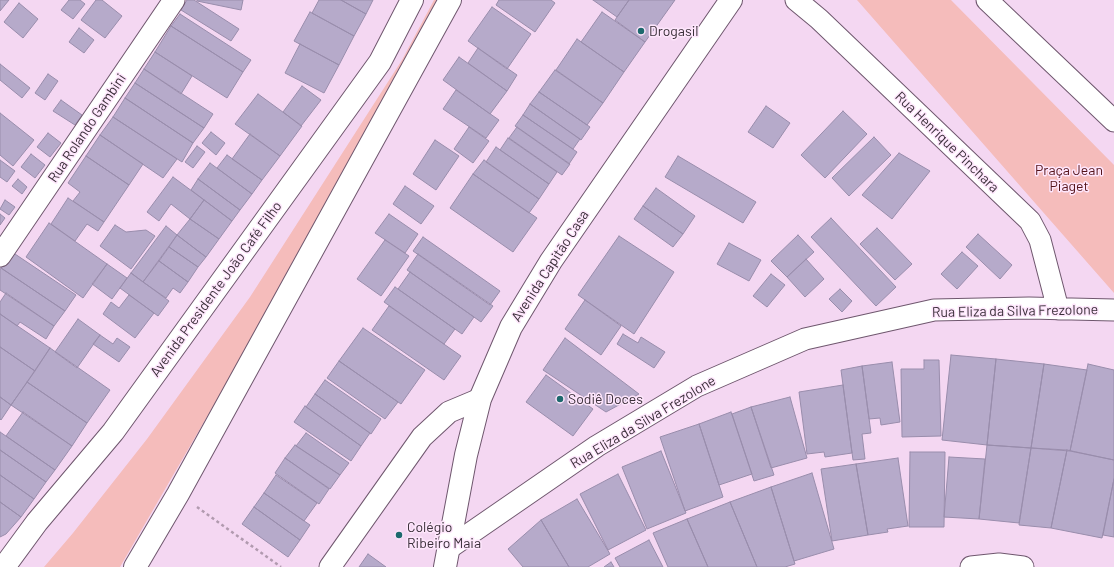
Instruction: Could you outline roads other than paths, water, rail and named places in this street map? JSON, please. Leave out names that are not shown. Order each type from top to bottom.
[{"type":"main road","name":"Avenida Presidente João Café Filho","points":[[4,567],[37,522],[113,432],[380,62],[412,0]]},
{"type":"main road","points":[[135,567],[178,494],[450,0]]},
{"type":"main road","name":"Avenida Capitão Casa","points":[[447,558],[466,455],[480,400],[511,327],[551,261],[731,0]]},
{"type":"street","name":"Rua Rolando Gambini","points":[[0,256],[174,0]]},
{"type":"street","name":"Rua Henrique Pinchara","points":[[796,0],[819,19],[1030,221],[1040,240],[1058,309]]},
{"type":"street","points":[[987,0],[1114,121]]},
{"type":"street","name":"Rua Eliza da Silva Frezolone","points":[[447,558],[597,446],[697,386],[805,339],[934,310],[1114,310]]},
{"type":"street","points":[[330,567],[422,437],[449,412],[480,400]]},
{"type":"street","points":[[971,567],[999,564],[1023,567]]},
{"type":"place","name":"Drogasil","points":[[641,31]]},
{"type":"place","name":"Sodiê Doces","points":[[560,399]]},
{"type":"place","name":"Colégio Ribeiro Maia","points":[[399,535]]},
{"type":"park label","name":"Praça Jean Piaget","points":[[1069,178]]}]
